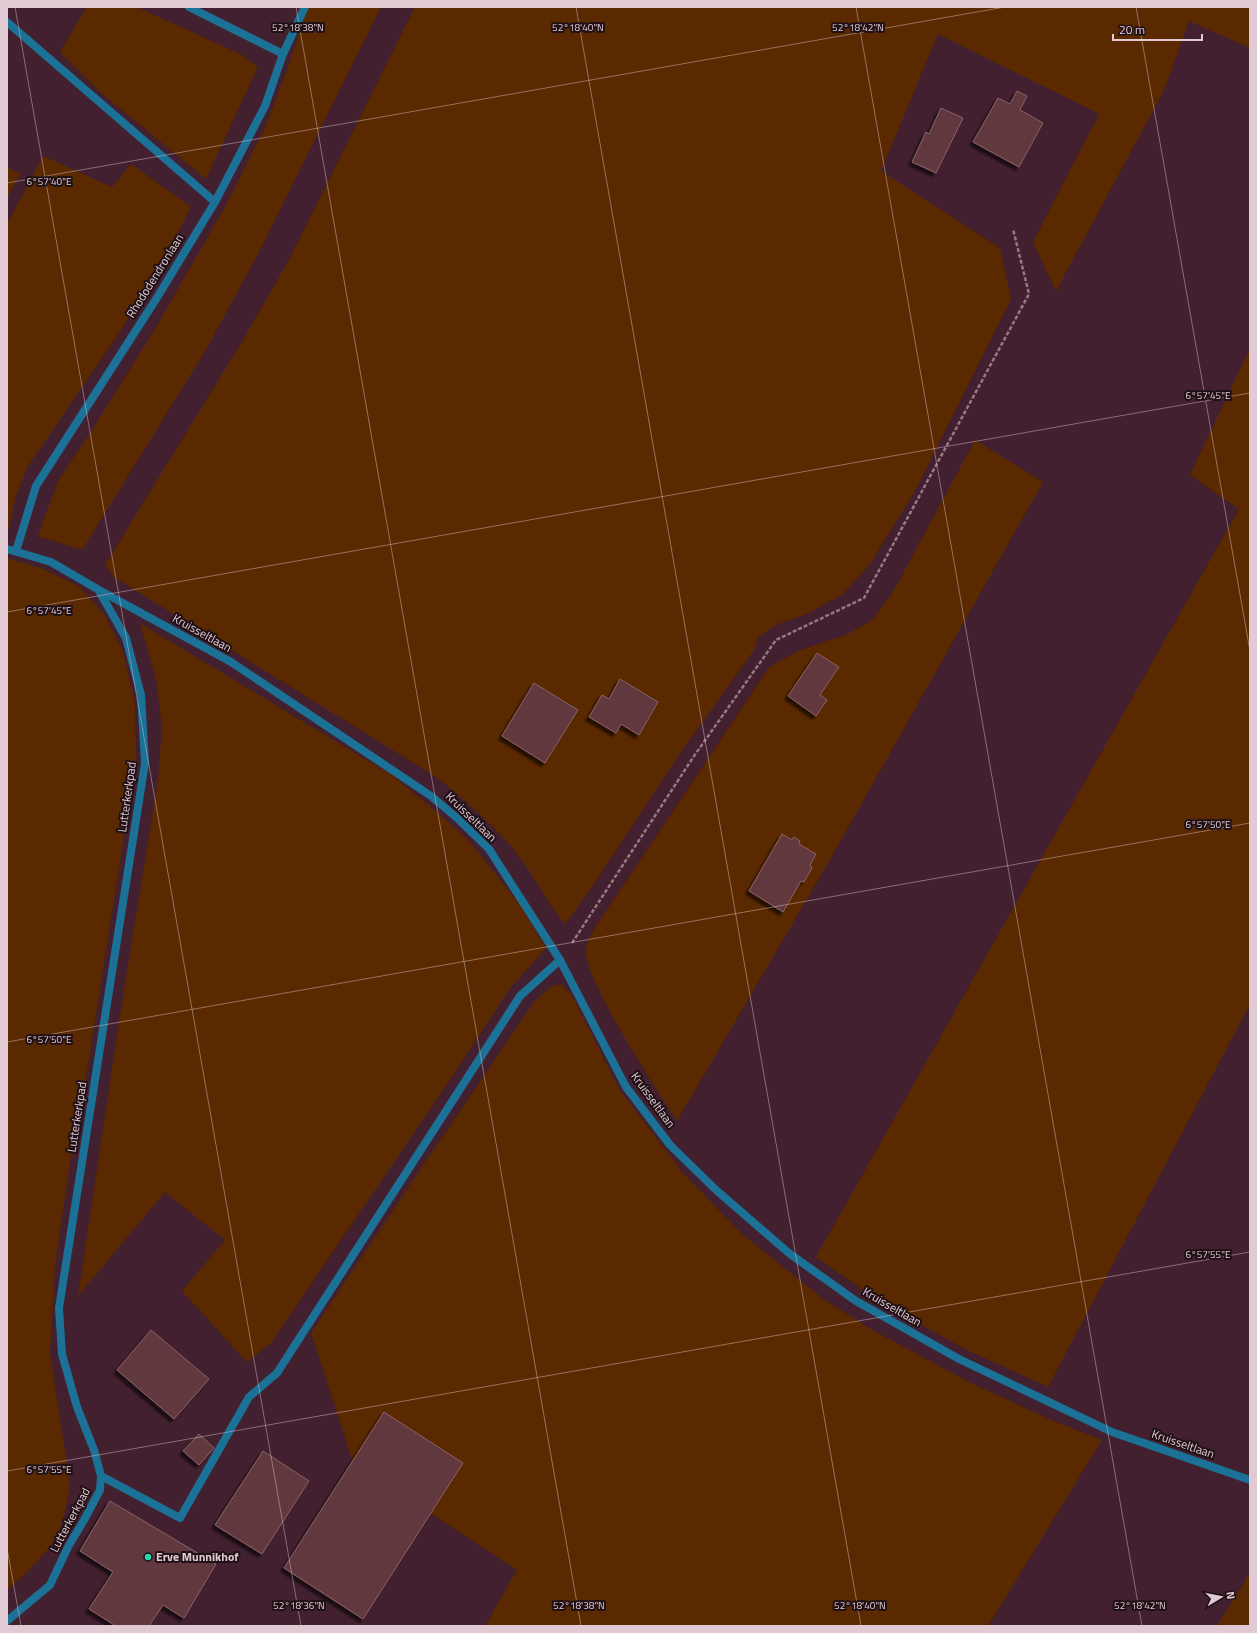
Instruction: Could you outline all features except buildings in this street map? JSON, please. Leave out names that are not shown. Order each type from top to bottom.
[{"type":"street","points":[[189,7],[284,54]]},
{"type":"street","name":"Rhododendronlaan","points":[[16,552],[36,486],[162,289],[215,202],[265,106],[284,54],[305,7]]},
{"type":"street","points":[[7,22],[215,202]]},
{"type":"street","points":[[7,549],[51,562],[99,590]]},
{"type":"street","name":"Kruisseltlaan","points":[[99,590],[231,662],[431,796],[489,849],[560,960],[626,1086],[670,1144],[716,1190],[790,1254],[856,1301],[959,1359],[1112,1432],[1250,1480]]},
{"type":"street","name":"Lutterkerkpad","points":[[7,1621],[50,1585],[68,1547],[100,1490],[101,1476],[94,1450],[77,1407],[62,1354],[59,1308],[145,763],[141,695],[126,638],[99,590]]},
{"type":"street","points":[[101,1476],[180,1518],[249,1397],[277,1373],[520,996],[560,960]]},
{"type":"path","points":[[560,960],[694,756],[776,640],[864,598],[1029,294],[1013,229]]},
{"type":"shaded area","points":[[87,7],[137,7],[242,55],[258,67],[206,179],[101,93],[60,52]]},
{"type":"shaded area","points":[[308,7],[381,7],[259,252],[206,350],[82,550],[38,536],[58,481],[152,334],[227,203],[264,130],[286,73]]},
{"type":"shaded area","points":[[415,7],[1250,7],[1250,48],[1189,21],[1164,90],[1056,291],[1033,242],[1099,114],[938,34],[881,171],[1000,248],[1011,299],[916,489],[870,564],[843,594],[807,614],[776,625],[758,637],[754,650],[681,752],[590,890],[565,924],[554,910],[516,852],[506,840],[472,807],[436,777],[114,577],[105,565],[240,345],[290,258]]},
{"type":"shaded area","points":[[43,156],[112,187],[131,164],[191,207],[173,243],[120,332],[28,466],[16,496],[9,528],[7,528],[7,224]]},
{"type":"shaded area","points":[[7,167],[20,174],[7,199]]},
{"type":"shaded area","points":[[1250,348],[1250,1004],[1048,1387],[969,1351],[881,1303],[816,1257],[1239,509],[1190,475]]},
{"type":"shaded area","points":[[975,440],[1043,482],[828,863],[677,1121],[608,1008],[588,962],[586,948],[589,940],[596,926],[769,667],[798,651],[848,634],[872,620],[892,594]]},
{"type":"shaded area","points":[[7,558],[43,569],[80,587],[105,616],[123,652],[135,704],[136,760],[84,1090],[73,1144],[55,1264],[50,1353],[70,1485],[63,1519],[55,1538],[39,1560],[7,1590]]},
{"type":"shaded area","points":[[140,623],[393,776],[470,842],[519,904],[546,948],[511,987],[271,1343],[247,1362],[182,1291],[225,1240],[165,1192],[78,1296],[120,1015],[158,779],[162,728],[156,679]]},
{"type":"shaded area","points":[[561,984],[572,996],[619,1089],[683,1173],[742,1234],[822,1298],[874,1331],[971,1383],[1051,1420],[1102,1440],[988,1626],[485,1626],[517,1570],[353,1462],[311,1333],[534,1002],[551,986]]},
{"type":"shaded area","points":[[1250,1572],[1250,1626],[1217,1626]]},
{"type":"place","name":"Erve Munnikhof","points":[[148,1557]]}]
